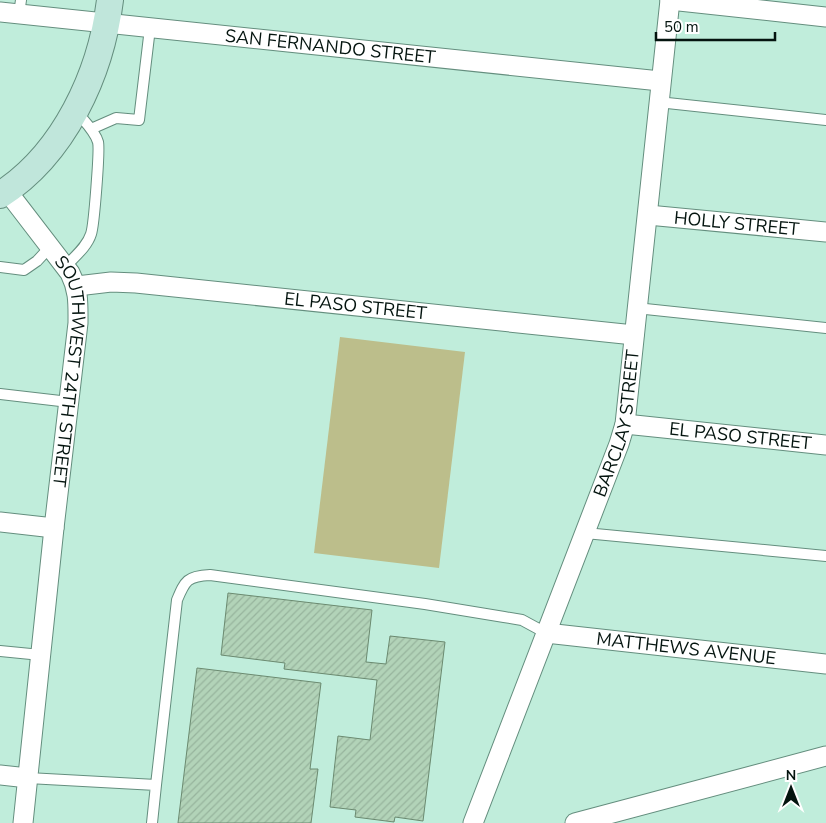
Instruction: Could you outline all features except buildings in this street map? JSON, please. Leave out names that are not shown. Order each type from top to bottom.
[{"type":"main road","name":"SOUTHWEST 24TH STREET","points":[[3,193],[25,177],[61,135],[83,120],[88,84],[108,12]]},
{"type":"street","points":[[670,0],[826,17]]},
{"type":"street","name":"BARCLAY STREET","points":[[473,823],[619,444],[624,424],[670,0]]},
{"type":"street","name":"SAN FERNANDO STREET","points":[[0,12],[20,7],[108,12],[150,28],[660,81]]},
{"type":"street","name":"SOUTHWEST 24TH STREET","points":[[3,193],[50,247],[77,286],[78,322],[23,823]]},
{"type":"street","name":"HOLLY STREET","points":[[648,215],[826,232]]},
{"type":"street","name":"EL PASO STREET","points":[[77,286],[111,282],[136,283],[634,335]]},
{"type":"street","name":"EL PASO STREET","points":[[624,424],[826,445]]},
{"type":"street","points":[[0,522],[54,528]]},
{"type":"street","name":"MATTHEWS AVENUE","points":[[546,633],[826,664]]},
{"type":"street","points":[[575,823],[826,756]]},
{"type":"street","points":[[0,775],[28,778]]},
{"type":"lane","points":[[83,120],[116,118],[139,120],[150,28]]},
{"type":"lane","points":[[658,102],[826,120]]},
{"type":"lane","points":[[65,267],[85,246],[92,233],[99,143],[83,120]]},
{"type":"lane","points":[[0,267],[24,270],[37,261],[50,247]]},
{"type":"lane","points":[[636,308],[826,328]]},
{"type":"lane","points":[[0,394],[69,402]]},
{"type":"lane","points":[[585,533],[826,556]]},
{"type":"lane","points":[[152,823],[177,600],[185,582],[197,576],[210,575],[425,604],[522,620],[546,633]]},
{"type":"lane","points":[[0,651],[40,655]]},
{"type":"lane","points":[[28,778],[156,785]]},
{"type":"green space","points":[[340,337],[465,352],[439,568],[314,553]]}]
